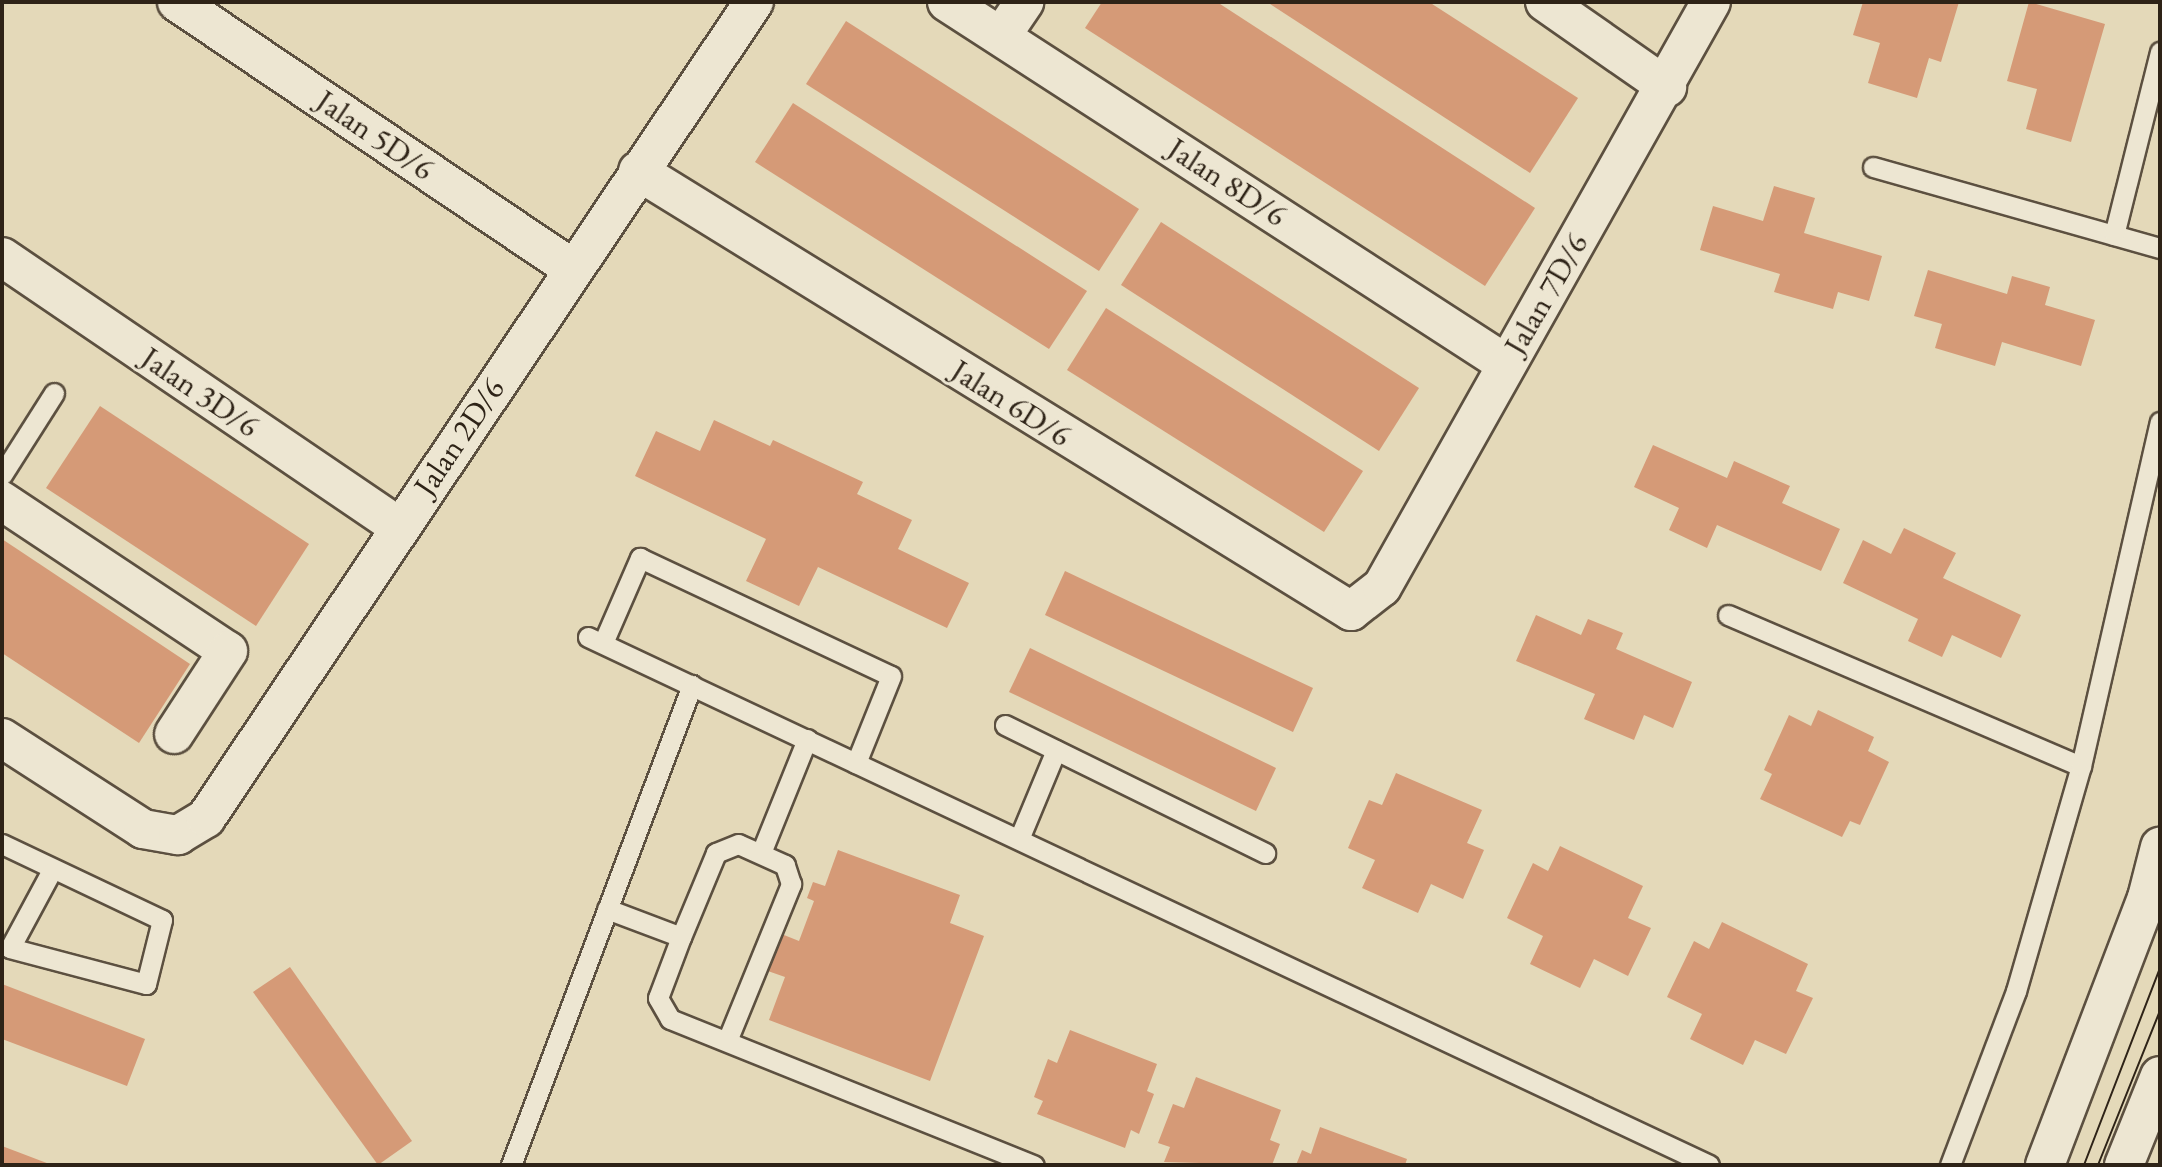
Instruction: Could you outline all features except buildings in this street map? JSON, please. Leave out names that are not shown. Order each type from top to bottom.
[{"type":"street","name":"Jalan 5D/6","points":[[177,2],[572,268]]},
{"type":"street","name":"Jalan 8D/6","points":[[947,2],[1002,35],[1506,364]]},
{"type":"street","points":[[1002,35],[1024,2]]},
{"type":"street","points":[[1545,2],[1667,86]]},
{"type":"street","name":"Jalan 7D/6","points":[[1382,587],[1506,364],[1667,86],[1711,2]]},
{"type":"street","name":"Jalan 2D/6","points":[[2,738],[143,829],[178,835],[206,818],[638,171],[743,6]]},
{"type":"street","name":"Jalan 6D/6","points":[[638,171],[1345,610],[1366,604],[1382,587]]},
{"type":"street","name":"Jalan 3D/6","points":[[2,257],[398,527]]},
{"type":"street","points":[[2,501],[228,651],[174,734]]},
{"type":"street","points":[[2045,1165],[2147,898],[2160,847]]},
{"type":"street","points":[[2124,1165],[2160,1076]]},
{"type":"lane","points":[[2114,235],[2160,52]]},
{"type":"lane","points":[[1874,167],[2160,248]]},
{"type":"lane","points":[[2,475],[54,393]]},
{"type":"lane","points":[[1950,1165],[2016,991],[2081,766],[2160,422]]},
{"type":"lane","points":[[856,762],[891,676],[640,558],[595,640],[1709,1165]]},
{"type":"lane","points":[[1728,615],[2081,766]]},
{"type":"lane","points":[[511,1165],[692,685]]},
{"type":"lane","points":[[1006,725],[1265,853]]},
{"type":"lane","points":[[761,853],[807,739]]},
{"type":"lane","points":[[1018,839],[1056,750]]},
{"type":"lane","points":[[2,844],[51,872],[162,920],[146,984],[10,948],[51,872]]},
{"type":"lane","points":[[727,1041],[791,884],[785,865],[738,844],[716,853],[681,937],[658,998],[670,1019],[1034,1165]]},
{"type":"lane","points":[[607,909],[681,937]]},
{"type":"tram line","points":[[2084,1165],[2160,968]]},
{"type":"tram line","points":[[2098,1165],[2160,1011]]}]
